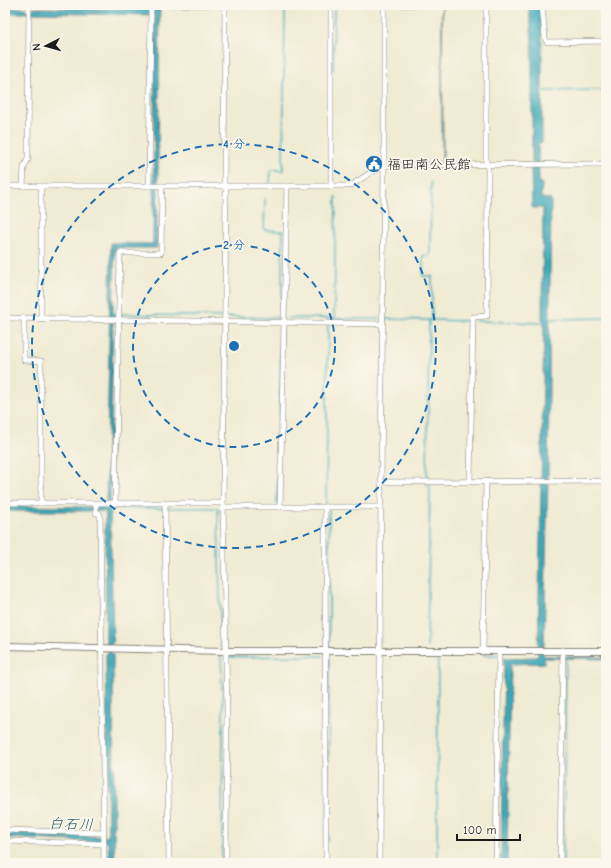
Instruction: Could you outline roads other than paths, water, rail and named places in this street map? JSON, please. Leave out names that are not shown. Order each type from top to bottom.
[{"type":"street","points":[[225,5],[224,186],[226,188],[223,505],[226,651],[226,863]]},
{"type":"street","points":[[331,5],[331,186]]},
{"type":"street","points":[[379,863],[384,5]]},
{"type":"street","points":[[470,481],[473,317],[487,316],[486,5]]},
{"type":"street","points":[[114,504],[117,317],[120,253],[161,253],[156,186],[151,6],[522,5]]},
{"type":"street","points":[[542,5],[545,38],[547,42],[606,41]]},
{"type":"street","points":[[23,186],[24,167],[28,159],[29,9]]},
{"type":"street","points":[[5,186],[331,186],[352,185],[373,171],[384,166],[606,164]]},
{"type":"street","points":[[280,507],[287,186]]},
{"type":"street","points":[[41,187],[41,318]]},
{"type":"street","points":[[5,318],[108,320],[117,317],[382,324]]},
{"type":"street","points":[[24,318],[24,360],[41,361],[41,503]]},
{"type":"street","points":[[381,482],[606,480]]},
{"type":"street","points":[[483,651],[486,481]]},
{"type":"street","points":[[5,503],[165,506],[223,505],[280,507],[381,507]]},
{"type":"street","points":[[96,504],[96,513],[99,513],[100,515],[106,649],[104,863]]},
{"type":"street","points":[[165,506],[169,863]]},
{"type":"street","points":[[325,507],[326,863]]},
{"type":"street","points":[[5,646],[226,651],[541,650],[563,655],[606,651]]},
{"type":"street","points":[[496,863],[499,650]]},
{"type":"street","points":[[560,863],[563,655]]},
{"type":"street","points":[[5,830],[104,839]]},
{"type":"street","points":[[5,841],[104,839]]},
{"type":"water","points":[[442,5],[443,161],[442,161]]},
{"type":"water","points":[[531,5],[540,7],[542,36],[542,143],[538,145],[539,182],[542,184],[541,198],[551,199],[548,477],[543,655],[606,657],[606,659],[544,658],[544,663],[510,664],[507,863],[501,863],[504,658],[537,657],[538,655],[544,322],[542,319],[543,208],[532,208],[531,168],[534,168],[534,161],[532,162],[532,40],[529,8],[531,8]]},
{"type":"water","points":[[154,7],[160,7],[157,248],[115,248],[113,312],[115,314],[122,315],[115,315],[113,317],[110,505],[113,643],[111,644],[111,654],[113,654],[113,832],[115,863],[109,863],[108,841],[101,842],[5,838],[5,832],[108,837],[106,654],[108,654],[108,643],[106,643],[105,511],[5,511],[5,506],[94,507],[106,505],[111,243],[153,244],[155,15],[32,12],[5,13],[5,8],[26,8],[26,10],[32,10],[32,8],[152,9]]},
{"type":"waterway","points":[[270,183],[271,170],[283,170],[285,8]]},
{"type":"waterway","points":[[333,70],[334,8]]},
{"type":"waterway","points":[[542,91],[606,90]]},
{"type":"waterway","points":[[431,182],[430,255],[423,256],[423,276],[432,276],[432,320]]},
{"type":"waterway","points":[[334,318],[336,197]]},
{"type":"waterway","points":[[265,198],[264,230],[283,231],[281,320]]},
{"type":"waterway","points":[[120,314],[222,317]]},
{"type":"waterway","points":[[227,317],[281,318]]},
{"type":"waterway","points":[[287,318],[378,319]]},
{"type":"waterway","points":[[548,319],[606,318]]},
{"type":"waterway","points":[[386,319],[471,321]]},
{"type":"waterway","points":[[427,479],[429,320]]},
{"type":"waterway","points":[[476,321],[544,323]]},
{"type":"waterway","points":[[277,504],[281,324]]},
{"type":"waterway","points":[[326,504],[328,325]]},
{"type":"waterway","points":[[427,485],[430,485],[427,647]]},
{"type":"waterway","points":[[109,508],[164,508]]},
{"type":"waterway","points":[[167,508],[218,508],[221,648]]},
{"type":"waterway","points":[[329,510],[329,647]]},
{"type":"waterway","points":[[328,841],[329,654]]},
{"type":"waterway","points":[[221,655],[223,706],[222,863]]},
{"type":"waterway","points":[[437,863],[438,655],[458,656]]},
{"type":"waterway","points":[[482,655],[497,655]]},
{"type":"waterway","points":[[229,657],[323,656]]},
{"type":"waterway","points":[[563,863],[566,657]]},
{"type":"place","name":"福田南公民館","points":[[374,164]]},
{"type":"water label","name":"白石川","points":[[71,824]]}]
